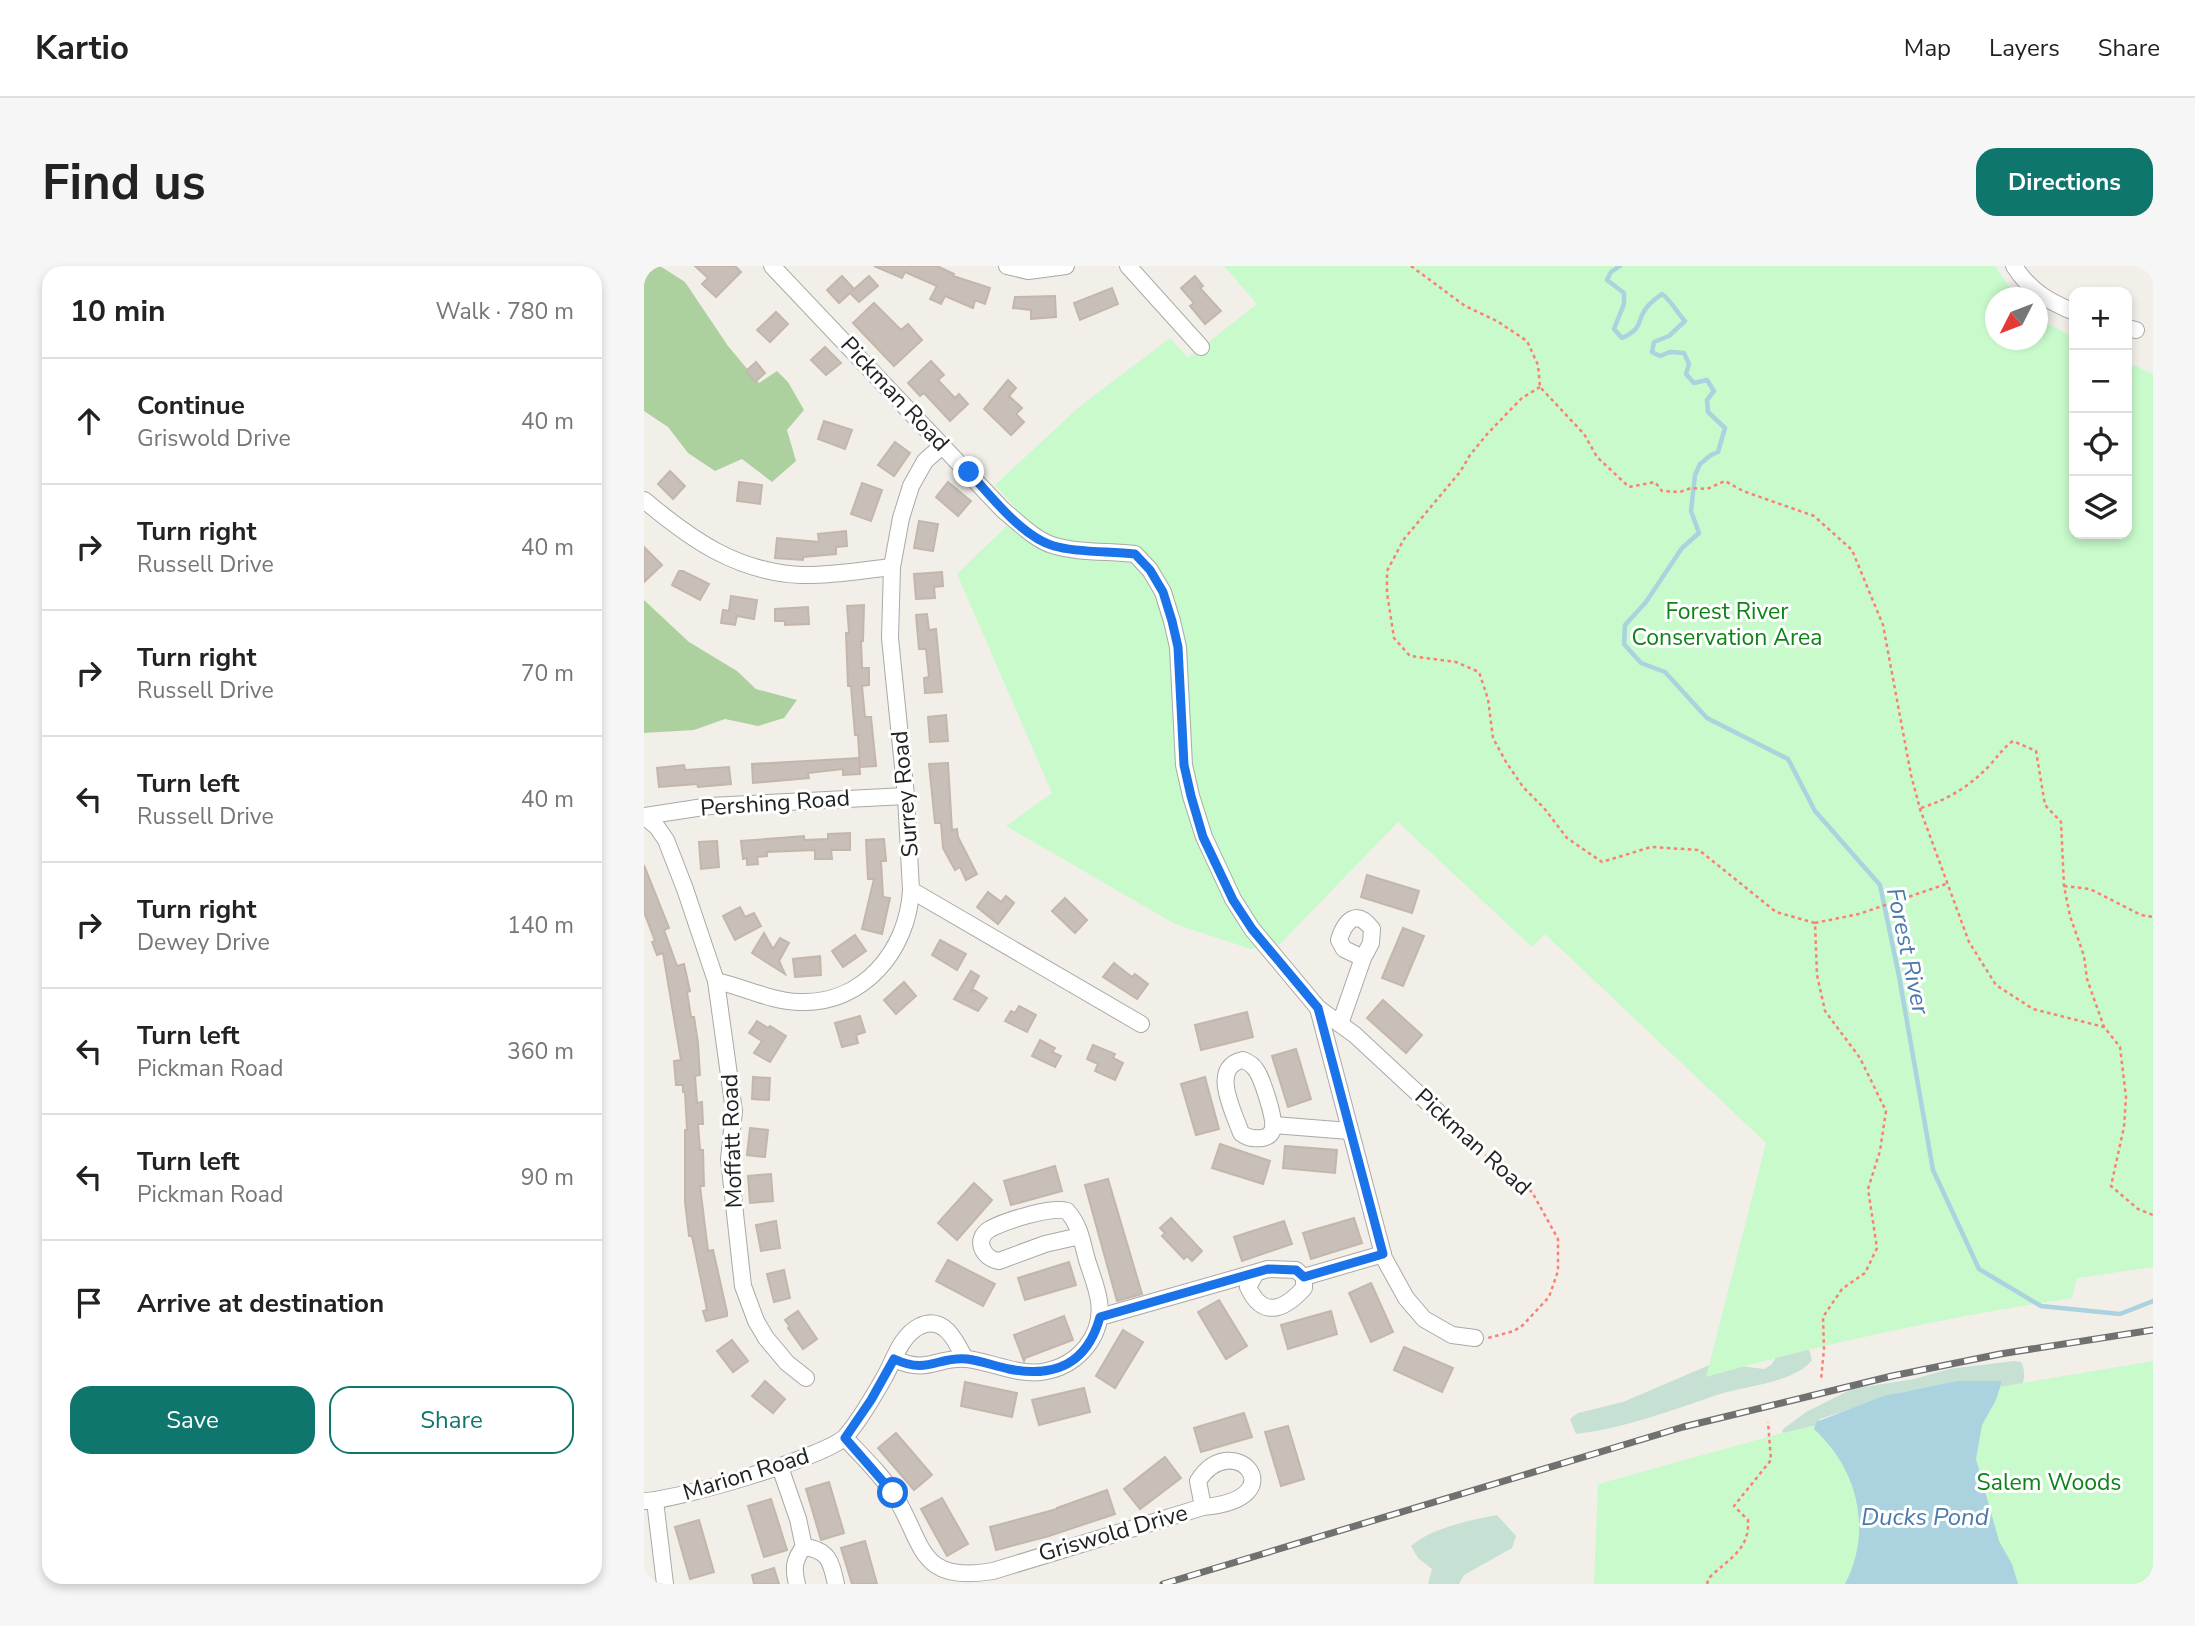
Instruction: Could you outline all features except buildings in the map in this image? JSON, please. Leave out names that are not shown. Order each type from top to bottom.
[{"type":"street","points":[[1007,266],[1028,271],[1066,266]]},
{"type":"street","points":[[1128,266],[1201,347]]},
{"type":"street","points":[[2014,266],[2042,298],[2069,310]]},
{"type":"street","name":"Pickman Road","points":[[778,268],[1003,510],[1030,532],[1051,545],[1135,554],[1150,570],[1163,592],[1178,647],[1184,765],[1191,796],[1203,837],[1233,900],[1252,929],[1318,1008],[1355,1035],[1439,1113]]},
{"type":"street","name":"Surrey Road","points":[[942,446],[925,461],[911,486],[901,518],[892,567],[890,638],[906,796],[911,890],[1140,1024]]},
{"type":"street","points":[[644,500],[685,533],[741,565],[772,573],[804,575],[892,567]]},
{"type":"street","name":"Pershing Road","points":[[644,816],[710,806],[906,796]]},
{"type":"street","name":"Moffatt Road","points":[[644,816],[657,827],[666,840],[716,981],[734,1111],[729,1159],[743,1286],[766,1338],[787,1363],[806,1378]]},
{"type":"street","points":[[716,981],[780,1000],[821,1001],[840,996],[871,976],[899,942],[908,917],[911,890]]},
{"type":"street","points":[[1340,1024],[1363,958]]},
{"type":"street","name":"Pickman Road","points":[[1318,1008],[1384,1258],[1406,1297],[1424,1319],[1452,1335],[1475,1338]]},
{"type":"street","points":[[1243,1060],[1256,1070],[1274,1125],[1266,1137],[1252,1138],[1241,1133],[1224,1075],[1231,1064],[1243,1060]]},
{"type":"street","points":[[1274,1125],[1349,1131]]},
{"type":"street","points":[[894,1359],[910,1367],[965,1359],[1043,1373],[1057,1369],[1081,1354],[1090,1343],[1100,1317],[1099,1300],[1076,1222],[1067,1211],[1054,1210],[988,1230],[982,1238],[982,1249],[992,1260],[999,1261],[1045,1244],[1080,1236]]},
{"type":"street","points":[[1304,1277],[1383,1254]]},
{"type":"street","points":[[1100,1317],[1268,1269],[1296,1270],[1304,1277],[1304,1288],[1287,1304],[1274,1308],[1262,1306],[1253,1298],[1248,1287],[1256,1273]]},
{"type":"street","points":[[845,1438],[871,1400],[906,1336],[918,1327],[929,1323],[940,1324],[953,1336],[965,1359]]},
{"type":"street","name":"Marion Road","points":[[650,1501],[780,1467],[830,1448],[845,1438]]},
{"type":"street","name":"Griswold Drive","points":[[845,1438],[893,1493],[907,1516],[921,1552],[947,1573],[962,1576],[1001,1569],[1028,1558],[1203,1507]]},
{"type":"street","points":[[780,1467],[798,1519],[804,1547],[793,1571],[797,1584]]},
{"type":"street","points":[[650,1501],[665,1584]]},
{"type":"street","points":[[804,1547],[815,1548],[830,1560],[836,1584]]},
{"type":"path","points":[[1411,266],[1465,306],[1497,321],[1527,341],[1538,365],[1540,387],[1584,434],[1597,457],[1629,487],[1656,482],[1662,491],[1680,492],[1691,488],[1707,489],[1725,481],[1743,491],[1814,516],[1852,550],[1883,625],[1910,775],[1920,809],[1969,942],[1996,985],[2033,1009],[2104,1027]]},
{"type":"path","points":[[1540,387],[1522,398],[1488,433],[1460,472],[1404,539],[1387,571],[1387,593],[1394,638],[1410,656],[1456,662],[1479,672],[1488,698],[1493,738],[1506,762],[1523,787],[1544,808],[1567,838],[1602,862],[1651,847],[1699,849],[1776,912],[1815,923],[1859,914],[1946,884]]},
{"type":"path","points":[[1920,809],[1945,801],[1969,785],[2013,741],[2036,751],[2045,805],[2061,822],[2064,886],[2070,916],[2084,956],[2087,979],[2104,1027],[2120,1047],[2126,1097],[2124,1127],[2111,1186],[2138,1209],[2153,1215]]},
{"type":"path","points":[[2064,886],[2090,890],[2141,915],[2153,917]]},
{"type":"path","points":[[1815,923],[1817,975],[1825,1011],[1860,1058],[1886,1111],[1880,1151],[1868,1189],[1877,1248],[1864,1273],[1842,1289],[1823,1317],[1821,1380]]},
{"type":"path","name":"Pickman Road","points":[[1439,1113],[1532,1192],[1558,1239],[1558,1271],[1555,1283],[1540,1308],[1514,1331],[1490,1338],[1475,1338]]},
{"type":"path","points":[[1707,1584],[1709,1578],[1745,1542],[1749,1531],[1748,1520],[1734,1506],[1770,1460],[1768,1422]]},
{"type":"green space","points":[[644,266],[660,266],[685,282],[728,346],[759,383],[777,371],[788,382],[804,410],[787,430],[796,461],[772,482],[742,459],[715,471],[688,453],[668,427],[644,411]]},
{"type":"green space","name":"Forest River Conservation Area","points":[[1224,266],[1995,266],[2009,287],[1985,287],[1985,350],[2048,350],[2048,324],[2069,334],[2069,539],[2132,539],[2132,364],[2153,374],[2153,1267],[2077,1278],[2072,1298],[1888,1332],[1706,1377],[1766,1143],[1545,934],[1532,947],[1398,822],[1280,944],[1251,949],[1175,924],[1006,826],[1052,793],[957,574],[1020,513],[995,485],[1079,407],[1170,338],[1188,358],[1257,304]]},
{"type":"green space","points":[[644,600],[689,642],[737,671],[756,689],[797,700],[784,718],[758,726],[725,719],[694,730],[644,733]]},
{"type":"green space","points":[[1807,1343],[1812,1360],[1804,1368],[1781,1379],[1594,1431],[1576,1434],[1570,1419],[1578,1413],[1623,1402],[1717,1363],[1764,1369],[1771,1365],[1782,1348]]},
{"type":"green space","name":"Salem Woods","points":[[2153,1361],[2153,1584],[1594,1584],[1598,1484],[1771,1436],[1909,1402]]},
{"type":"green space","points":[[2021,1362],[2024,1369],[2020,1389],[1999,1389],[2002,1381],[1903,1392],[1820,1419],[1814,1429],[1785,1436],[1782,1430],[1806,1412],[1852,1389],[1914,1379],[1949,1369]]},
{"type":"green space","points":[[1497,1515],[1516,1536],[1512,1548],[1464,1575],[1459,1584],[1428,1584],[1432,1569],[1418,1558],[1411,1546],[1440,1530]]},
{"type":"water","name":"Ducks Pond","points":[[1958,1381],[2002,1381],[1996,1400],[1982,1425],[1976,1459],[1999,1541],[2012,1564],[2018,1584],[1845,1584],[1854,1564],[1858,1543],[1856,1502],[1851,1482],[1841,1463],[1814,1429],[1816,1422],[1884,1396]]},
{"type":"waterway","name":"Forest River","points":[[1620,266],[1611,272],[1607,280],[1624,293],[1624,304],[1614,329],[1622,338],[1629,334],[1637,327],[1644,311],[1662,294],[1685,321],[1669,336],[1654,342],[1652,352],[1660,356],[1670,352],[1684,353],[1689,364],[1686,374],[1694,383],[1707,380],[1714,391],[1707,400],[1708,412],[1725,428],[1718,452],[1700,464],[1695,475],[1691,511],[1699,533],[1682,548],[1646,602],[1625,625],[1624,644],[1641,663],[1665,672],[1707,718],[1788,759],[1815,811],[1880,885],[1933,1170],[1979,1269],[2041,1306],[2120,1314],[2153,1301]]},
{"type":"railway","points":[[1163,1584],[1683,1427],[1892,1376],[2000,1354],[2153,1330]]},
{"type":"route","points":[[893,1493],[845,1438],[894,1359],[910,1367],[965,1359],[1043,1373],[1057,1369],[1081,1354],[1090,1343],[1100,1317],[1268,1269],[1296,1270],[1304,1277],[1383,1254],[1318,1008],[1252,929],[1233,900],[1203,837],[1184,765],[1178,647],[1163,592],[1150,570],[1135,554],[1051,545],[1003,510],[969,472]]}]
